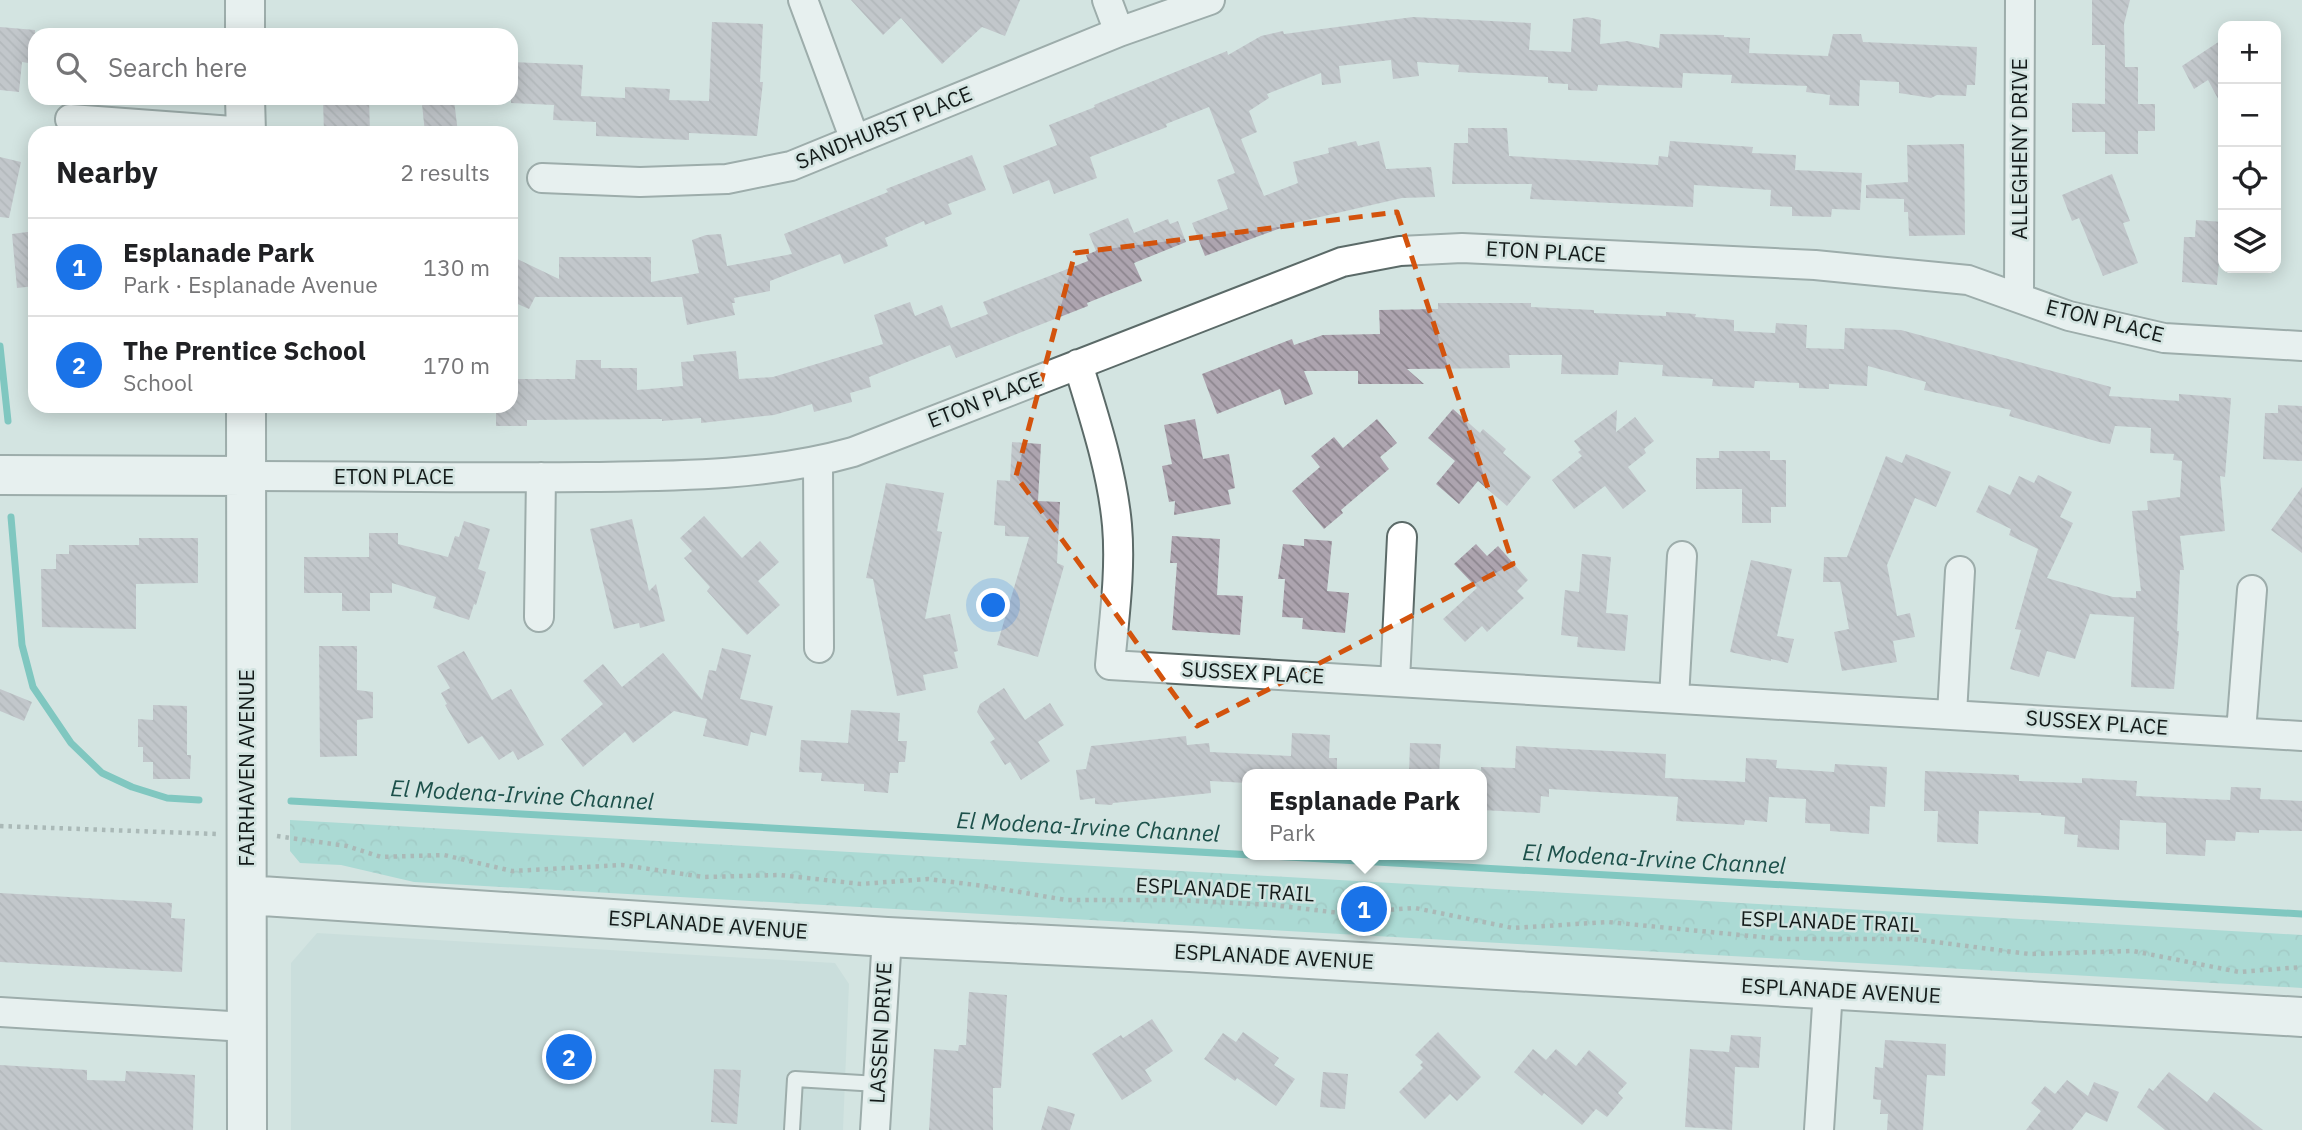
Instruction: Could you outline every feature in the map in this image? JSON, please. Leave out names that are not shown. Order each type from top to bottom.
[{"type":"street","points":[[245,0],[245,28]]},
{"type":"street","points":[[803,0],[855,139]]},
{"type":"street","points":[[1107,0],[1119,32]]},
{"type":"street","name":"SANDHURST PLACE","points":[[542,178],[640,182],[727,179],[791,166],[1119,32],[1210,0]]},
{"type":"street","name":"ALLEGHENY DRIVE","points":[[2019,297],[2020,0]]},
{"type":"street","points":[[246,105],[246,126]]},
{"type":"street","points":[[70,120],[151,126]]},
{"type":"street","name":"ETON PLACE","points":[[246,476],[660,476],[770,469],[818,462],[853,452],[1342,262],[1400,251],[1462,248],[1815,265],[1968,280],[2069,316],[2164,338],[2302,346]]},
{"type":"street","name":"SUSSEX PLACE","points":[[1078,364],[1101,442],[1116,525],[1116,592],[1110,664],[2302,736]]},
{"type":"street","name":"FAIRHAVEN AVENUE","points":[[246,413],[247,1130]]},
{"type":"street","points":[[818,462],[819,648]]},
{"type":"street","points":[[0,475],[246,476]]},
{"type":"street","points":[[539,617],[541,477]]},
{"type":"street","points":[[1395,681],[1402,537]]},
{"type":"street","points":[[1674,698],[1682,556]]},
{"type":"street","points":[[1952,714],[1960,571]]},
{"type":"street","points":[[2241,732],[2252,590]]},
{"type":"street","name":"ESPLANADE AVENUE","points":[[247,895],[887,937],[2302,1017]]},
{"type":"street","name":"LASSEN DRIVE","points":[[875,1130],[887,937]]},
{"type":"street","points":[[1819,1130],[1828,990]]},
{"type":"street","points":[[0,1012],[246,1027]]},
{"type":"lane","points":[[792,1130],[795,1079],[878,1084]]},
{"type":"path","name":"ESPLANADE TRAIL","points":[[0,825],[287,836],[347,846],[381,857],[444,855],[512,871],[622,865],[703,877],[780,875],[861,884],[928,879],[1066,900],[1175,900],[1273,905],[1340,913],[1415,908],[1513,928],[1608,922],[1781,939],[1912,939],[2029,954],[2133,951],[2239,972],[2302,967]]},
{"type":"highlighted area","points":[[1397,212],[1513,564],[1197,726],[1016,476],[1075,253]]},
{"type":"shaded area","points":[[317,933],[835,963],[849,984],[843,1130],[291,1130],[291,963]]},
{"type":"green space","points":[[290,820],[2302,935],[2302,988],[414,882],[341,865],[300,863],[290,851]]},
{"type":"building","points":[[851,0],[1020,0],[1005,36],[982,27],[942,64],[901,18],[883,35]]},
{"type":"building","points":[[2092,0],[2130,0],[2124,24],[2125,67],[2138,67],[2138,104],[2155,104],[2155,131],[2138,131],[2138,154],[2105,154],[2105,132],[2072,132],[2072,103],[2105,104],[2105,45],[2092,45]]},
{"type":"building","points":[[1413,17],[1531,23],[1529,50],[1571,52],[1573,19],[1587,17],[1601,20],[1600,44],[1627,41],[1659,48],[1660,34],[1724,35],[1750,38],[1749,53],[1828,56],[1833,34],[1861,34],[1863,42],[1977,47],[1975,85],[1967,85],[1966,96],[1937,95],[1931,98],[1899,93],[1899,82],[1860,80],[1859,106],[1829,105],[1830,95],[1806,92],[1807,86],[1731,83],[1732,75],[1683,73],[1682,88],[1598,85],[1597,91],[1568,90],[1568,84],[1548,83],[1548,77],[1458,72],[1459,65],[1417,62],[1419,76],[1393,79],[1391,60],[1339,66],[1341,83],[1322,85],[1321,73],[1267,94],[1269,98],[1249,111],[1257,132],[1241,139],[1264,196],[1298,183],[1293,162],[1329,153],[1328,148],[1356,141],[1358,146],[1379,141],[1386,169],[1431,167],[1435,197],[1402,198],[1294,223],[1205,256],[1192,223],[1228,209],[1217,180],[1235,173],[1209,107],[1166,124],[1167,127],[1090,157],[1097,178],[1054,194],[1049,180],[1013,194],[1003,166],[1057,145],[1049,125],[1095,107],[1094,105],[1227,51],[1228,55],[1261,36],[1283,31],[1284,34]]},
{"type":"building","points":[[712,22],[763,24],[760,82],[763,82],[757,136],[689,133],[689,140],[596,136],[596,122],[553,120],[554,105],[518,103],[518,62],[583,65],[581,96],[625,98],[625,87],[670,89],[669,100],[709,101]]},
{"type":"building","points":[[0,27],[28,29],[28,63],[22,62],[19,92],[0,90]]},
{"type":"building","points":[[2218,42],[2218,99],[2208,80],[2194,89],[2182,66]]},
{"type":"building","points":[[323,105],[369,105],[370,126],[324,126]]},
{"type":"building","points":[[422,105],[455,105],[457,126],[424,126]]},
{"type":"building","points":[[1468,128],[1507,128],[1509,156],[1658,165],[1659,156],[1668,157],[1670,141],[1753,147],[1752,153],[1796,155],[1795,170],[1862,173],[1860,210],[1832,209],[1831,217],[1792,216],[1792,207],[1770,206],[1771,190],[1694,185],[1693,207],[1530,199],[1532,184],[1452,184],[1454,143],[1468,143]]},
{"type":"building","points":[[1964,144],[1965,235],[1909,236],[1908,212],[1904,212],[1904,199],[1866,198],[1866,185],[1908,182],[1907,145]]},
{"type":"building","points":[[972,155],[986,190],[948,204],[952,214],[925,225],[924,221],[885,238],[888,246],[844,264],[840,254],[770,281],[770,291],[734,298],[735,303],[732,303],[735,315],[687,325],[682,297],[535,297],[529,309],[518,304],[518,259],[559,279],[559,257],[651,257],[651,282],[699,273],[692,240],[721,234],[727,266],[792,254],[784,234],[888,192],[886,189]]},
{"type":"building","points":[[0,157],[21,162],[9,218],[0,217]]},
{"type":"building","points":[[2112,174],[2130,221],[2123,223],[2138,263],[2103,276],[2079,218],[2072,221],[2062,195]]},
{"type":"building","points":[[1128,218],[1134,233],[1168,219],[1170,224],[1178,221],[1186,242],[1134,263],[1142,281],[1087,303],[1088,306],[956,358],[950,345],[869,377],[871,387],[850,393],[852,402],[814,412],[812,404],[774,415],[701,423],[701,418],[662,421],[527,420],[527,426],[496,426],[496,413],[518,413],[518,379],[575,379],[576,360],[601,360],[601,368],[637,368],[637,390],[683,386],[681,362],[694,361],[693,355],[736,351],[739,379],[773,377],[883,344],[874,315],[910,302],[915,316],[942,305],[951,328],[988,314],[983,302],[1088,261],[1086,255],[1096,251],[1089,234]]},
{"type":"building","points":[[2196,220],[2218,222],[2217,285],[2182,282],[2184,237],[2195,237]]},
{"type":"building","points":[[28,232],[28,287],[17,288],[12,234]]},
{"type":"building","points":[[1438,303],[1531,303],[1531,307],[1594,310],[1594,313],[1666,316],[1666,312],[1696,314],[1695,317],[1734,320],[1734,331],[1775,333],[1776,323],[1807,325],[1806,348],[1844,349],[1845,328],[1901,330],[2111,387],[2109,396],[2179,401],[2179,394],[2231,398],[2225,477],[2220,476],[2225,531],[2180,536],[2184,570],[2180,570],[2174,689],[2131,687],[2134,617],[2090,614],[2075,659],[2047,651],[2039,677],[2010,669],[2021,630],[2015,629],[2038,549],[2009,535],[2011,529],[1976,512],[1989,485],[2010,495],[2019,476],[2034,483],[2038,475],[2072,492],[2060,517],[2073,523],[2047,578],[2113,597],[2136,598],[2136,591],[2141,591],[2132,511],[2148,510],[2147,501],[2180,497],[2182,461],[2173,460],[2174,454],[2150,453],[2151,428],[2115,426],[2110,444],[2099,442],[2009,416],[2011,410],[1924,390],[1926,382],[1868,366],[1867,386],[1829,384],[1829,389],[1799,388],[1799,383],[1755,381],[1754,388],[1712,386],[1713,379],[1662,376],[1663,365],[1619,362],[1618,375],[1561,374],[1562,355],[1509,355],[1510,368],[1407,369],[1424,384],[1358,384],[1358,371],[1304,371],[1313,394],[1285,405],[1280,389],[1217,414],[1202,374],[1292,339],[1294,345],[1323,335],[1380,334],[1379,310],[1438,309]]},
{"type":"building","points":[[2278,405],[2302,406],[2302,461],[2263,459],[2265,413],[2278,413]]},
{"type":"building","points":[[1453,409],[1480,433],[1483,429],[1506,449],[1503,453],[1531,477],[1507,506],[1478,481],[1459,504],[1436,484],[1455,461],[1428,438]]},
{"type":"building","points":[[1617,410],[1616,432],[1635,417],[1654,441],[1644,449],[1646,453],[1628,467],[1646,491],[1623,509],[1605,486],[1574,509],[1552,480],[1582,456],[1574,441]]},
{"type":"building","points":[[1195,419],[1203,459],[1229,454],[1235,488],[1228,490],[1231,504],[1174,515],[1175,501],[1169,502],[1162,466],[1172,464],[1164,425]]},
{"type":"building","points":[[1377,419],[1397,443],[1380,457],[1389,469],[1341,510],[1343,513],[1324,529],[1292,491],[1320,467],[1311,456],[1334,437],[1343,448]]},
{"type":"building","points":[[1012,442],[1041,444],[1038,501],[1060,502],[1057,563],[1064,566],[1038,657],[997,645],[1029,537],[1005,536],[1005,526],[994,525],[997,480],[1010,481]]},
{"type":"building","points":[[1719,451],[1770,451],[1770,460],[1786,460],[1786,507],[1771,507],[1771,523],[1742,523],[1742,489],[1696,489],[1696,458],[1719,458]]},
{"type":"building","points":[[1906,454],[1951,472],[1936,507],[1915,498],[1887,565],[1897,616],[1910,613],[1915,637],[1893,641],[1897,662],[1842,671],[1834,632],[1849,629],[1840,582],[1823,582],[1824,557],[1847,557],[1886,456],[1902,463]]},
{"type":"building","points":[[886,483],[944,493],[937,531],[942,532],[925,619],[950,614],[958,651],[954,652],[958,668],[923,675],[926,690],[897,696],[873,579],[866,578]]},
{"type":"building","points":[[2302,487],[2302,553],[2271,530]]},
{"type":"building","points":[[704,516],[742,558],[760,541],[779,562],[758,581],[780,605],[747,635],[707,591],[710,587],[684,558],[692,551],[680,538]]},
{"type":"building","points":[[632,519],[649,591],[656,584],[665,621],[640,628],[639,623],[614,629],[590,529]]},
{"type":"building","points":[[464,521],[490,529],[478,569],[486,572],[469,620],[433,608],[436,597],[392,583],[392,593],[370,593],[370,611],[342,611],[342,593],[304,593],[304,557],[369,557],[369,533],[398,533],[398,544],[448,557],[455,536],[459,537]]},
{"type":"building","points":[[1172,536],[1220,539],[1217,595],[1243,596],[1240,635],[1172,630],[1177,563],[1170,563]]},
{"type":"building","points":[[139,538],[198,538],[198,583],[136,584],[136,629],[42,627],[41,569],[56,569],[56,554],[69,554],[69,545],[139,545]]},
{"type":"building","points":[[1304,539],[1332,541],[1327,591],[1349,593],[1345,633],[1302,629],[1303,618],[1282,617],[1285,579],[1278,579],[1283,544],[1304,546]]},
{"type":"building","points":[[1476,544],[1487,556],[1498,546],[1528,580],[1517,591],[1524,598],[1487,632],[1482,626],[1465,642],[1443,619],[1477,588],[1454,564]]},
{"type":"building","points":[[1582,554],[1611,557],[1606,613],[1628,615],[1625,651],[1577,647],[1578,637],[1561,635],[1565,590],[1579,592]]},
{"type":"building","points":[[1751,560],[1792,569],[1777,636],[1794,639],[1788,663],[1730,652]]},
{"type":"building","points":[[319,646],[357,646],[357,690],[373,692],[373,718],[357,720],[357,756],[320,757]]},
{"type":"building","points":[[722,648],[751,655],[740,699],[773,706],[766,736],[751,732],[748,746],[703,736],[707,719],[674,711],[633,743],[625,732],[583,767],[561,739],[603,704],[583,681],[603,664],[622,687],[663,653],[702,700],[709,670],[716,671]]},
{"type":"building","points":[[464,651],[492,700],[511,689],[544,745],[518,760],[513,751],[499,760],[482,736],[468,744],[445,705],[447,704],[441,693],[450,688],[437,666]]},
{"type":"building","points":[[1004,688],[1025,720],[1050,703],[1064,725],[1038,742],[1050,761],[1021,780],[1010,762],[1005,765],[990,742],[995,739],[977,712],[980,704]]},
{"type":"building","points":[[0,689],[32,702],[24,721],[0,711]]},
{"type":"building","points":[[153,705],[187,706],[190,779],[153,779],[153,762],[143,762],[143,747],[138,747],[138,719],[153,720]]},
{"type":"building","points":[[851,710],[900,713],[898,741],[907,741],[905,762],[899,762],[898,773],[890,773],[888,793],[864,791],[864,784],[821,781],[822,773],[799,772],[801,740],[848,743]]},
{"type":"building","points":[[1292,733],[1330,735],[1329,758],[1337,758],[1337,769],[1242,769],[1242,783],[1210,781],[1211,793],[1112,805],[1095,804],[1095,798],[1080,800],[1076,770],[1086,769],[1091,746],[1186,736],[1187,745],[1209,743],[1210,752],[1291,756]]},
{"type":"building","points":[[1410,743],[1441,744],[1439,769],[1409,769]]},
{"type":"building","points":[[1516,746],[1666,754],[1665,778],[1745,782],[1746,758],[1777,760],[1776,768],[1834,772],[1835,764],[1887,767],[1885,807],[1870,806],[1869,834],[1830,831],[1830,824],[1805,823],[1806,799],[1769,797],[1767,822],[1745,820],[1744,825],[1676,821],[1678,797],[1549,789],[1549,797],[1541,796],[1540,813],[1487,810],[1487,769],[1481,767],[1515,768]]},
{"type":"building","points":[[1925,771],[2019,775],[2019,781],[2082,783],[2082,778],[2137,781],[2136,796],[2230,800],[2231,787],[2261,788],[2260,799],[2302,801],[2302,831],[2236,832],[2235,841],[2206,840],[2205,856],[2166,854],[2166,823],[2120,820],[2119,850],[2077,847],[2078,835],[2064,834],[2065,817],[2041,813],[1979,811],[1978,844],[1937,842],[1938,811],[1924,811]]},
{"type":"building","points":[[0,893],[172,903],[171,918],[185,919],[182,972],[0,962]]},
{"type":"building","points":[[969,992],[1007,995],[1001,1088],[993,1088],[993,1130],[929,1130],[934,1049],[958,1051],[959,1045],[966,1045]]},
{"type":"building","points":[[1152,1019],[1173,1051],[1145,1070],[1152,1081],[1122,1100],[1092,1054]]},
{"type":"building","points":[[1243,1032],[1279,1058],[1274,1065],[1295,1079],[1276,1106],[1237,1078],[1235,1081],[1204,1059],[1223,1033],[1236,1042]]},
{"type":"building","points":[[1438,1032],[1481,1077],[1457,1101],[1450,1094],[1425,1119],[1399,1092],[1423,1068],[1420,1065],[1423,1062],[1415,1055]]},
{"type":"building","points":[[1731,1035],[1761,1037],[1759,1068],[1735,1067],[1732,1130],[1685,1127],[1690,1049],[1729,1052]]},
{"type":"building","points":[[1885,1040],[1946,1044],[1945,1076],[1927,1075],[1923,1130],[1887,1130],[1888,1114],[1880,1114],[1881,1100],[1873,1099],[1875,1067],[1883,1068]]},
{"type":"building","points":[[1533,1049],[1546,1060],[1556,1049],[1576,1066],[1589,1050],[1627,1083],[1618,1093],[1623,1098],[1607,1117],[1596,1109],[1582,1125],[1514,1072]]},
{"type":"building","points":[[0,1065],[87,1070],[87,1080],[125,1081],[126,1071],[195,1075],[193,1130],[0,1130]]},
{"type":"building","points":[[714,1069],[741,1070],[737,1124],[711,1122]]},
{"type":"building","points":[[1323,1072],[1348,1074],[1345,1109],[1320,1107]]},
{"type":"building","points":[[2169,1072],[2207,1102],[2214,1092],[2263,1130],[2165,1130],[2137,1107],[2149,1088],[2153,1091]]},
{"type":"building","points":[[2067,1080],[2088,1096],[2094,1082],[2119,1092],[2107,1122],[2086,1112],[2072,1130],[2026,1130],[2041,1111],[2031,1103],[2045,1086],[2055,1094]]},
{"type":"building","points":[[1048,1106],[1075,1114],[1070,1130],[1041,1130]]},
{"type":"waterway","name":"El Modena-Irvine Channel","points":[[0,346],[8,421]]},
{"type":"waterway","name":"El Modena-Irvine Channel","points":[[11,517],[22,645],[33,687],[71,743],[102,773],[132,787],[167,798],[199,800]]},
{"type":"waterway","name":"El Modena-Irvine Channel","points":[[291,801],[1242,854]]},
{"type":"waterway","name":"El Modena-Irvine Channel","points":[[1341,860],[2302,914]]},
{"type":"place","name":"Esplanade Park","points":[[1364,909]]},
{"type":"place","name":"The Prentice School","points":[[569,1057]]}]
